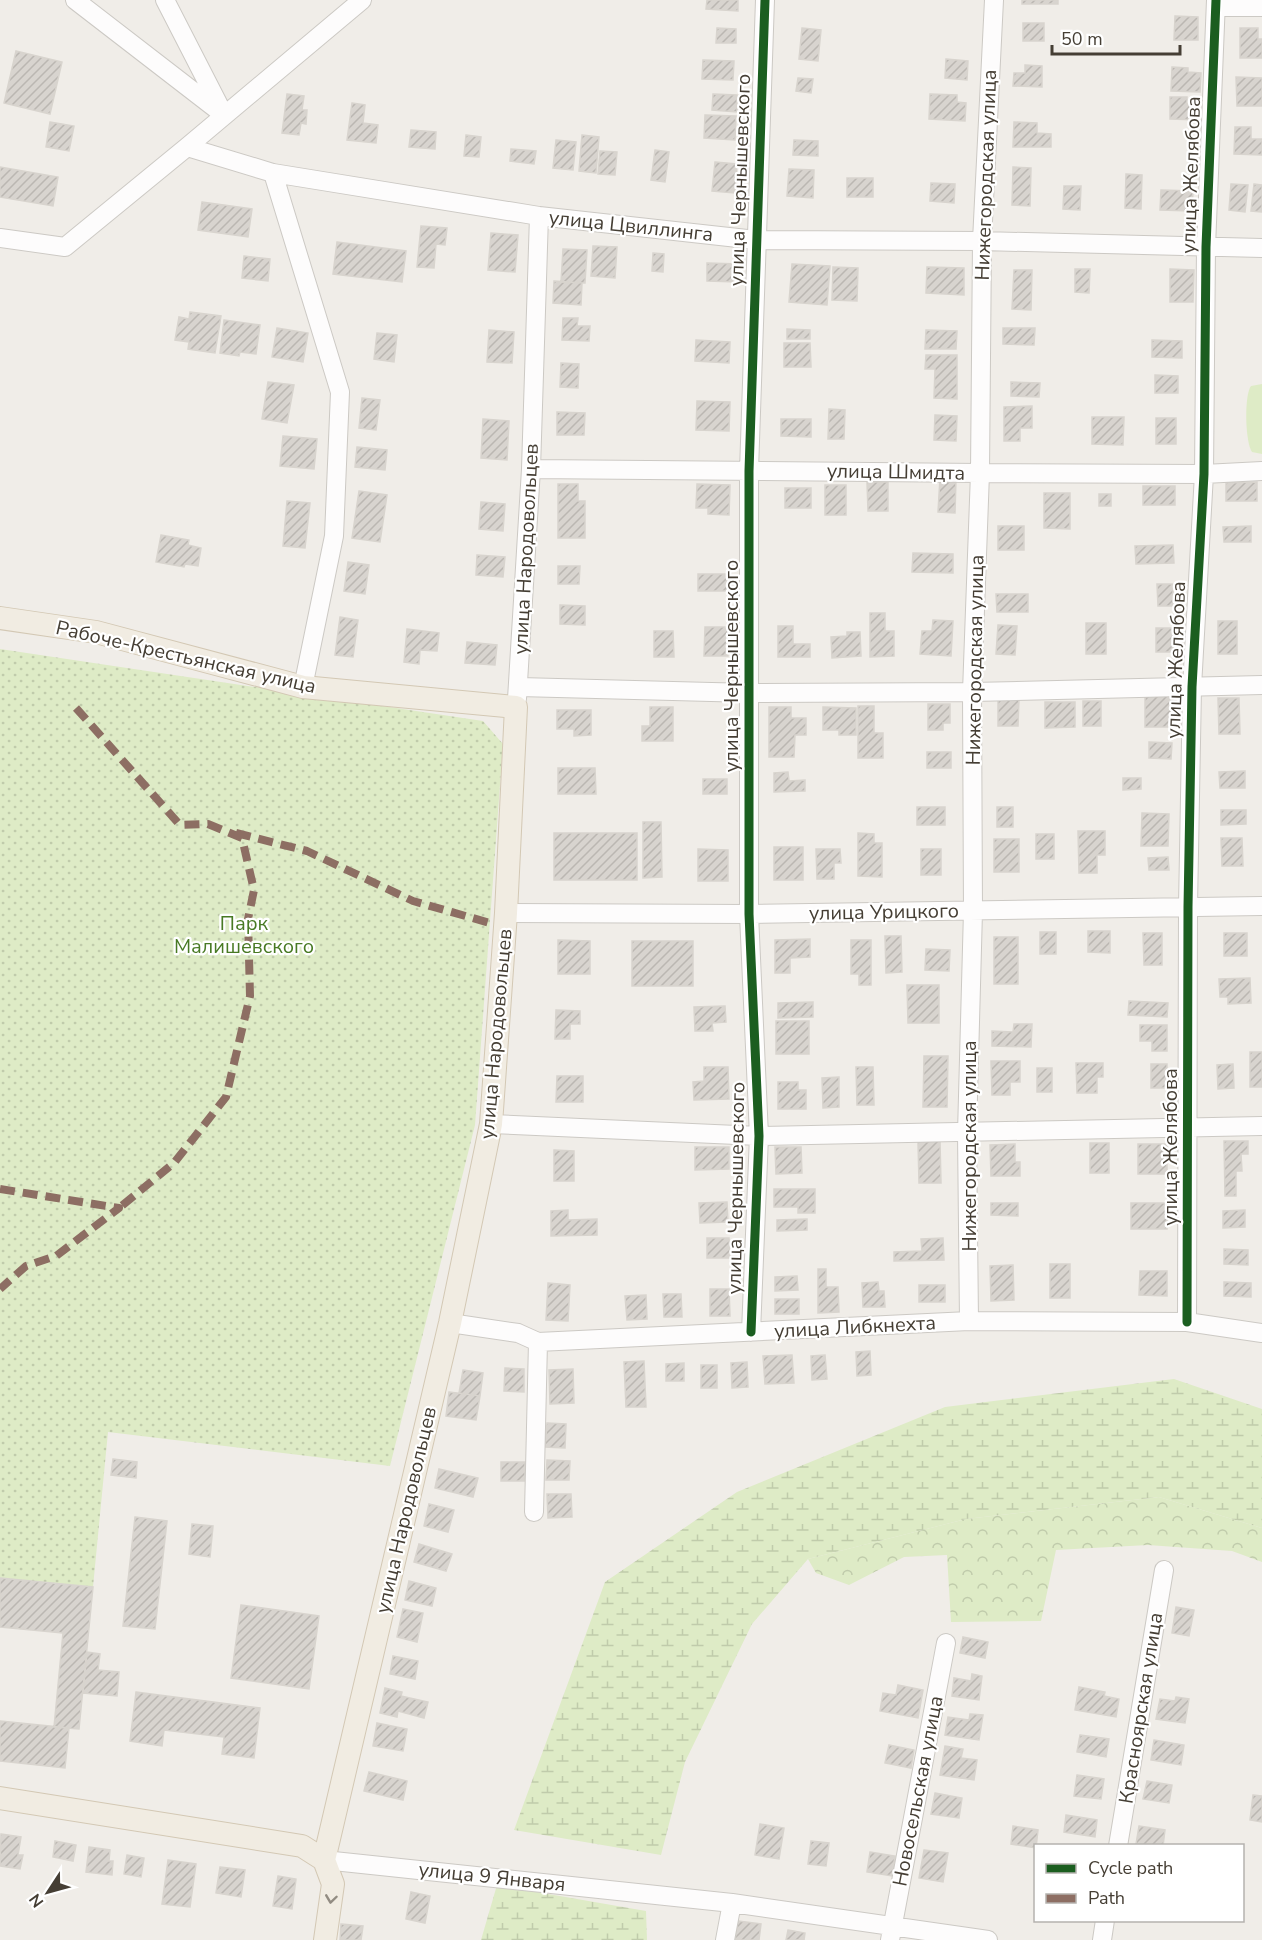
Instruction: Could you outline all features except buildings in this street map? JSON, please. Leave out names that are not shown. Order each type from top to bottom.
[{"type":"main road","name":"Рабоче-Крестьянская улица","points":[[0,618],[96,632],[303,687],[518,697]]},
{"type":"main road","name":"улица Народовольцев","points":[[325,1940],[333,1884],[324,1860],[450,1323],[491,1124],[518,697]]},
{"type":"main road","name":"улица 9 Января","points":[[0,1798],[302,1846],[324,1860]]},
{"type":"street","points":[[75,0],[224,115]]},
{"type":"street","points":[[165,0],[224,115]]},
{"type":"street","points":[[0,238],[65,247],[362,0]]},
{"type":"street","name":"улица Чернышевского","points":[[751,1332],[759,1136],[749,914],[749,471],[765,0]]},
{"type":"street","name":"Нижегородская улица","points":[[969,1321],[966,1133],[974,911],[972,692],[980,473],[982,241],[994,0]]},
{"type":"street","points":[[1216,4],[1262,7]]},
{"type":"street","name":"улица Желябова","points":[[1187,1322],[1188,907],[1192,687],[1204,474],[1206,247],[1216,4]]},
{"type":"street","name":"улица Цвиллинга","points":[[187,147],[273,173],[539,216],[756,240],[982,241],[1262,248]]},
{"type":"street","points":[[273,173],[340,392],[334,536],[303,687]]},
{"type":"street","name":"улица Народовольцев","points":[[518,697],[531,469],[539,216]]},
{"type":"street","name":"улица Шмидта","points":[[531,469],[1204,474],[1262,471]]},
{"type":"street","points":[[518,697],[972,692],[1262,685]]},
{"type":"street","name":"улица Урицкого","points":[[506,914],[749,914],[1262,906]]},
{"type":"street","points":[[491,1124],[759,1136],[1262,1126]]},
{"type":"street","name":"улица Либкнехта","points":[[450,1323],[518,1333],[538,1342],[969,1321],[1187,1322],[1262,1333]]},
{"type":"street","points":[[534,1512],[538,1342]]},
{"type":"street","name":"Красноярская улица","points":[[1118,1844],[1164,1570]]},
{"type":"street","name":"Новосельская улица","points":[[891,1933],[946,1643]]},
{"type":"street","name":"улица 9 Января","points":[[324,1860],[732,1903],[891,1933],[988,1940]]},
{"type":"street","points":[[725,1940],[732,1903]]},
{"type":"street","points":[[1102,1940],[1105,1922]]},
{"type":"green space","points":[[1262,384],[1262,454],[1252,452],[1246,419],[1247,399],[1251,386]]},
{"type":"green space","name":"Парк Малишевского","points":[[0,649],[483,721],[503,744],[475,1125],[390,1466],[108,1432],[93,1587],[0,1578]]},
{"type":"green space","points":[[1174,1379],[1262,1409],[1262,1528],[1159,1497],[966,1519],[808,1559],[752,1624],[685,1762],[661,1855],[514,1830],[605,1582],[737,1492],[945,1407]]},
{"type":"green space","points":[[1159,1497],[1262,1528],[1262,1562],[1232,1551],[1148,1545],[1056,1550],[1041,1621],[951,1622],[947,1555],[904,1557],[849,1585],[816,1573],[808,1559],[966,1519]]},
{"type":"green space","points":[[497,1885],[646,1911],[647,1940],[481,1940]]},
{"type":"marked path","points":[[76,708],[180,825],[208,824],[242,838],[254,890],[248,919],[250,996],[226,1097],[174,1163],[119,1208]]},
{"type":"marked path","points":[[236,833],[307,851],[413,901],[490,923]]},
{"type":"marked path","points":[[0,1189],[119,1208],[56,1256],[26,1266],[0,1289]]},
{"type":"cycle path","points":[[751,1332],[759,1136],[749,914],[749,471],[765,0]]},
{"type":"cycle path","points":[[1187,1322],[1188,907],[1192,687],[1204,474],[1206,247],[1216,0]]}]
